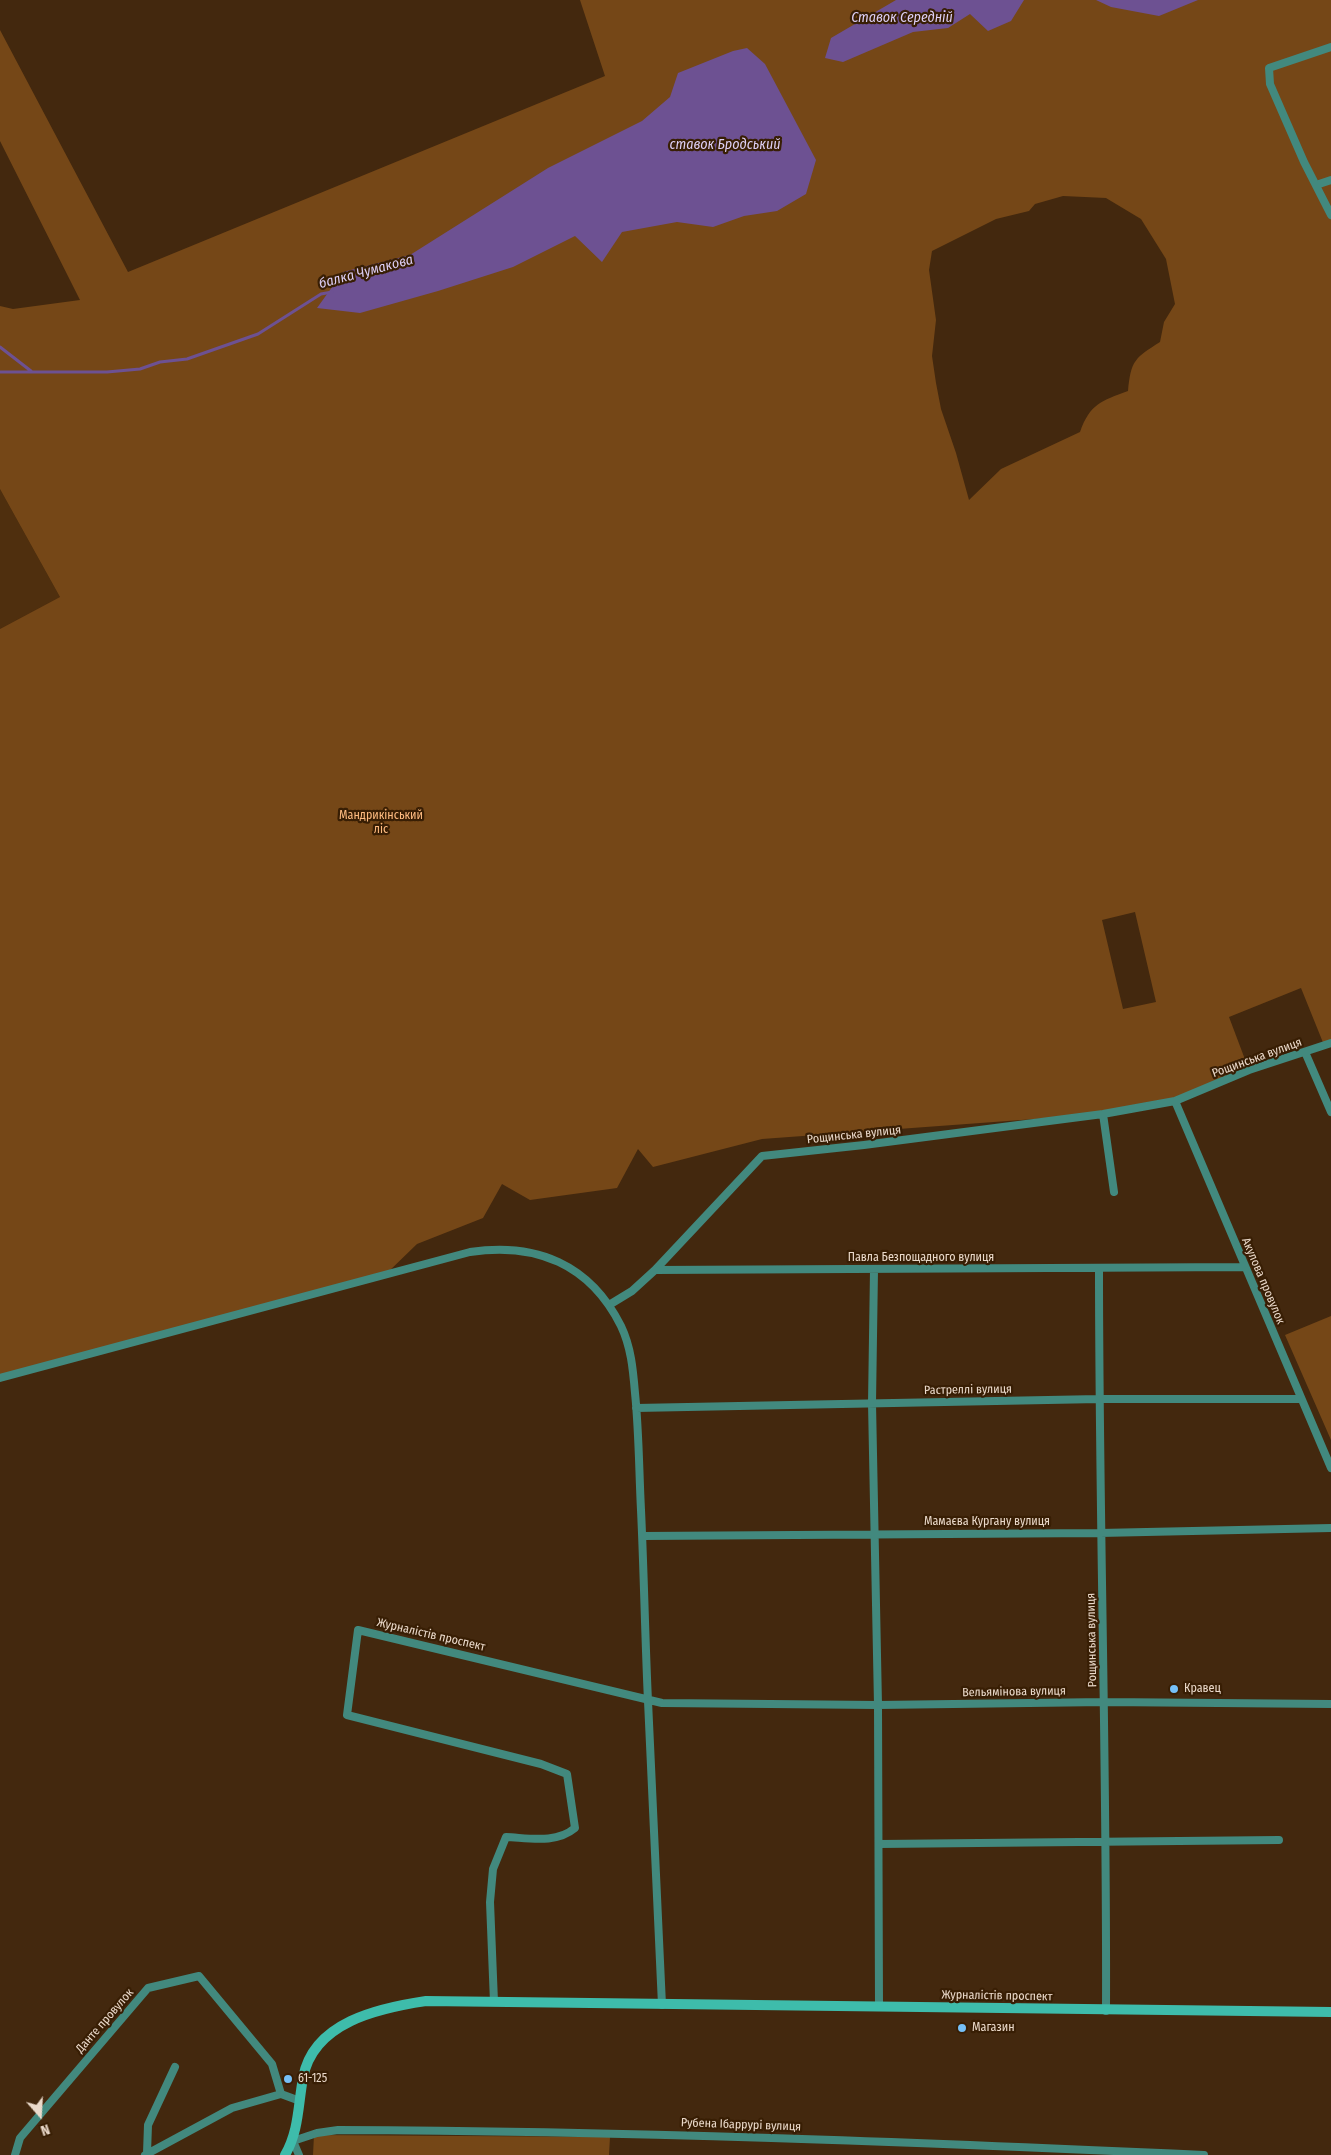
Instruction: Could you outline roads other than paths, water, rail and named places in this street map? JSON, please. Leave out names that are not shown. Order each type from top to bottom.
[{"type":"main road","name":"Журналістів проспект","points":[[293,2141],[303,2076],[310,2056],[322,2040],[346,2023],[401,2005],[426,2001],[1106,2011],[1331,2012]]},
{"type":"main road","points":[[285,2155],[293,2141]]},
{"type":"street","points":[[1331,47],[1269,68],[1270,84],[1331,215]]},
{"type":"street","points":[[1316,185],[1331,180]]},
{"type":"street","name":"Рощинська вулиця","points":[[655,1270],[762,1156],[864,1146],[1103,1114],[1176,1101],[1250,1070],[1331,1043]]},
{"type":"street","points":[[1305,1052],[1331,1112]]},
{"type":"street","name":"Акулова провулок","points":[[1176,1101],[1331,1468]]},
{"type":"street","points":[[1103,1114],[1114,1192]]},
{"type":"street","points":[[0,1378],[470,1252],[493,1248],[515,1249],[542,1254],[580,1274],[609,1304],[631,1351],[636,1408],[662,2004]]},
{"type":"street","name":"Павла Безпощадного вулиця","points":[[655,1270],[1245,1267]]},
{"type":"street","name":"Рощинська вулиця","points":[[1098,1269],[1100,1533],[1107,1842],[1106,2011]]},
{"type":"street","points":[[609,1304],[632,1291],[655,1270]]},
{"type":"street","points":[[874,1270],[872,1403],[878,1705],[879,2007]]},
{"type":"street","name":"Растреллі вулиця","points":[[636,1408],[872,1403],[1301,1399]]},
{"type":"street","name":"Мамаєва Кургану вулиця","points":[[642,1536],[1100,1533],[1331,1528]]},
{"type":"street","name":"Журналістів проспект","points":[[494,2002],[490,1902],[493,1870],[506,1837],[555,1838],[567,1835],[575,1828],[567,1774],[541,1764],[347,1715],[358,1630],[648,1699]]},
{"type":"street","name":"Вельямінова вулиця","points":[[648,1699],[662,1703],[878,1705],[1104,1702],[1331,1704]]},
{"type":"street","points":[[879,1844],[1280,1840]]},
{"type":"street","name":"Данте провулок","points":[[15,2155],[20,2138],[148,1988],[199,1976],[238,2020],[272,2064],[281,2094]]},
{"type":"street","points":[[146,2154],[148,2125],[175,2067]]},
{"type":"street","points":[[146,2154],[232,2108],[281,2094],[300,2101]]},
{"type":"street","name":"Рубена Ібаррурі вулиця","points":[[293,2141],[317,2133],[338,2130],[527,2131],[892,2141],[1204,2155]]},
{"type":"street","points":[[293,2141],[299,2155]]},
{"type":"water","name":"Ставок Середній","points":[[896,0],[1024,0],[1011,21],[988,31],[970,14],[948,28],[913,32],[843,62],[825,58],[831,38]]},
{"type":"water","points":[[1096,0],[1198,0],[1159,16],[1111,7]]},
{"type":"water","name":"ставок Бродський","points":[[747,48],[765,64],[816,160],[806,194],[777,211],[744,216],[713,227],[677,222],[622,232],[602,262],[575,236],[513,267],[360,313],[317,308],[343,272],[410,255],[548,168],[642,121],[670,97],[678,73],[733,51]]},
{"type":"waterway","name":"балка Чумакова","points":[[0,372],[107,372],[140,369],[160,362],[187,359],[258,334],[321,294],[332,292]]},
{"type":"waterway","points":[[0,347],[31,371]]},
{"type":"place","name":"Кравец","points":[[1174,1689]]},
{"type":"place","name":"Магазин","points":[[962,2028]]},
{"type":"place","name":"61-125","points":[[288,2079]]},
{"type":"park label","name":"Мандрикінський ліс","points":[[381,823]]}]
